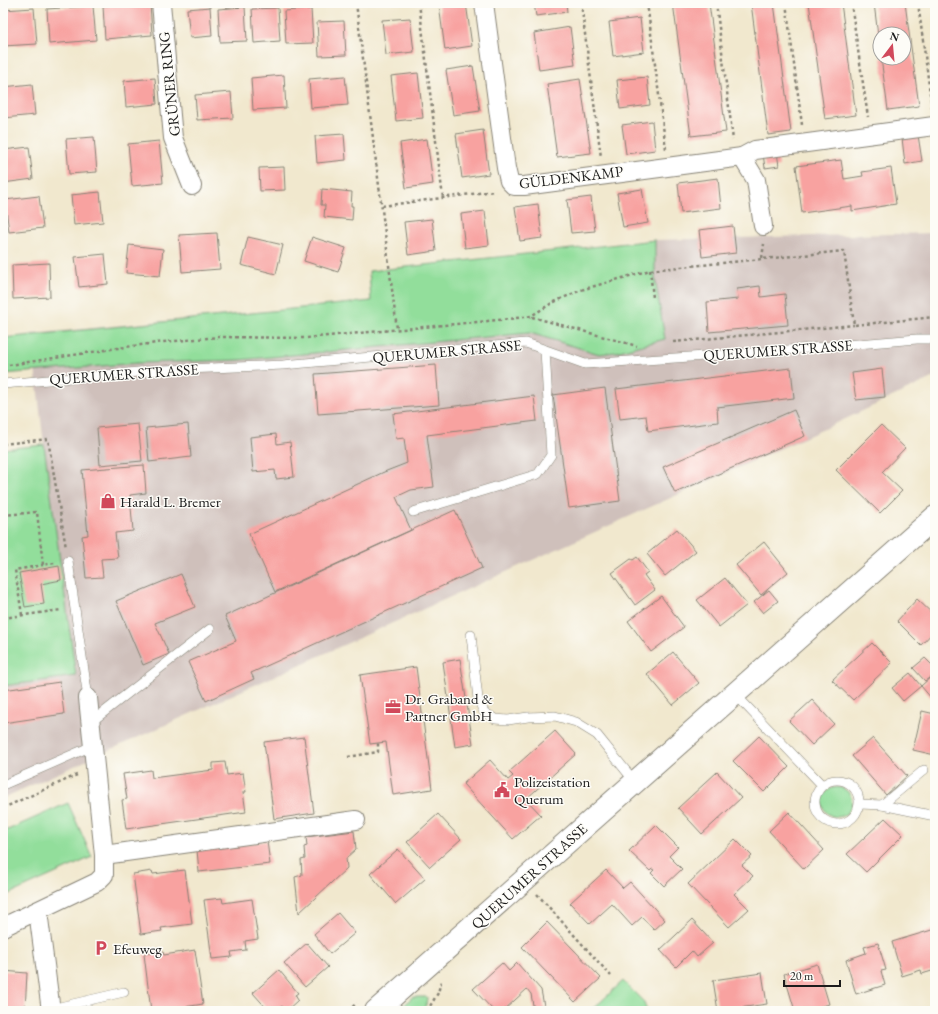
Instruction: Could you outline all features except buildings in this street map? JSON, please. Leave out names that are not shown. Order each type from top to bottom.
[{"type":"street","name":"GRÜNER RING","points":[[161,3],[173,138],[192,186]]},
{"type":"street","name":"GÜLDENKAMP","points":[[484,3],[506,168],[509,181],[514,186],[524,186],[668,165],[738,157],[755,150],[934,126]]},
{"type":"street","points":[[738,157],[756,180],[763,226]]},
{"type":"street","name":"QUERUMER STRASSE","points":[[376,1011],[935,517]]},
{"type":"street","points":[[3,927],[97,882],[104,875],[104,855],[88,698]]},
{"type":"street","points":[[104,855],[356,820]]},
{"type":"street","points":[[38,911],[51,1010]]},
{"type":"lane","name":"QUERUMER STRASSE","points":[[3,384],[161,370],[283,365],[526,343],[585,364],[750,353],[917,339],[935,339]]},
{"type":"lane","points":[[413,512],[538,474],[551,455],[545,350]]},
{"type":"lane","points":[[68,561],[88,698]]},
{"type":"lane","points":[[90,722],[210,629]]},
{"type":"lane","points":[[471,635],[478,699],[484,712],[494,719],[508,720],[528,717],[555,716],[576,722],[597,735],[635,782]]},
{"type":"lane","points":[[735,694],[822,785]]},
{"type":"lane","points":[[3,785],[92,746]]},
{"type":"lane","points":[[882,805],[924,770]]},
{"type":"lane","points":[[836,779],[844,780],[856,789],[860,804],[854,817],[841,824],[827,822],[821,818],[817,812],[815,798],[822,785],[836,779]]},
{"type":"lane","points":[[860,804],[882,805],[935,816]]},
{"type":"lane","points":[[51,1010],[124,992]]},
{"type":"path","points":[[356,3],[397,329]]},
{"type":"path","points":[[419,3],[443,198]]},
{"type":"path","points":[[581,3],[603,174]]},
{"type":"path","points":[[647,3],[668,165]]},
{"type":"path","points":[[716,3],[738,157]]},
{"type":"path","points":[[786,3],[804,143]]},
{"type":"path","points":[[851,3],[871,134]]},
{"type":"path","points":[[918,3],[934,126]]},
{"type":"path","points":[[382,206],[498,190],[514,186]]},
{"type":"path","points":[[531,316],[552,303],[582,290],[650,270],[844,251],[854,325]]},
{"type":"path","points":[[650,270],[653,298]]},
{"type":"path","points":[[3,366],[164,342],[219,337],[306,338],[531,316],[637,346],[642,360]]},
{"type":"path","points":[[668,343],[935,317]]},
{"type":"path","points":[[3,444],[48,440],[68,561],[15,570],[22,615]]},
{"type":"path","points":[[3,516],[37,512],[43,565]]},
{"type":"path","points":[[3,618],[76,608]]},
{"type":"path","points":[[348,757],[378,752],[378,743]]},
{"type":"path","points":[[3,808],[94,767]]},
{"type":"path","points":[[534,891],[611,976]]},
{"type":"shaded area","points":[[935,233],[935,376],[824,429],[3,798],[3,686],[76,676],[44,445],[31,334],[371,301],[369,271],[655,240]]},
{"type":"green space","points":[[655,240],[655,278],[665,339],[616,352],[599,354],[530,333],[239,360],[139,363],[3,374],[3,338],[371,301],[369,271]]},
{"type":"green space","points":[[44,445],[76,676],[3,686],[3,449]]},
{"type":"green space","points":[[837,787],[848,791],[852,802],[848,813],[837,817],[826,813],[822,802],[826,791]]},
{"type":"green space","points":[[68,803],[92,857],[3,897],[3,832]]},
{"type":"green space","points":[[623,981],[644,1002],[647,1011],[591,1011]]},
{"type":"green space","points":[[412,997],[427,997],[426,1005],[422,1011],[399,1011]]},
{"type":"place","name":"Harald L. Bremer","points":[[108,501]]},
{"type":"place","name":"Dr. Graband & Partner GmbH","points":[[393,707]]},
{"type":"place","name":"Polizeistation Querum","points":[[502,790]]},
{"type":"place","name":"Efeuweg","points":[[101,948]]}]
